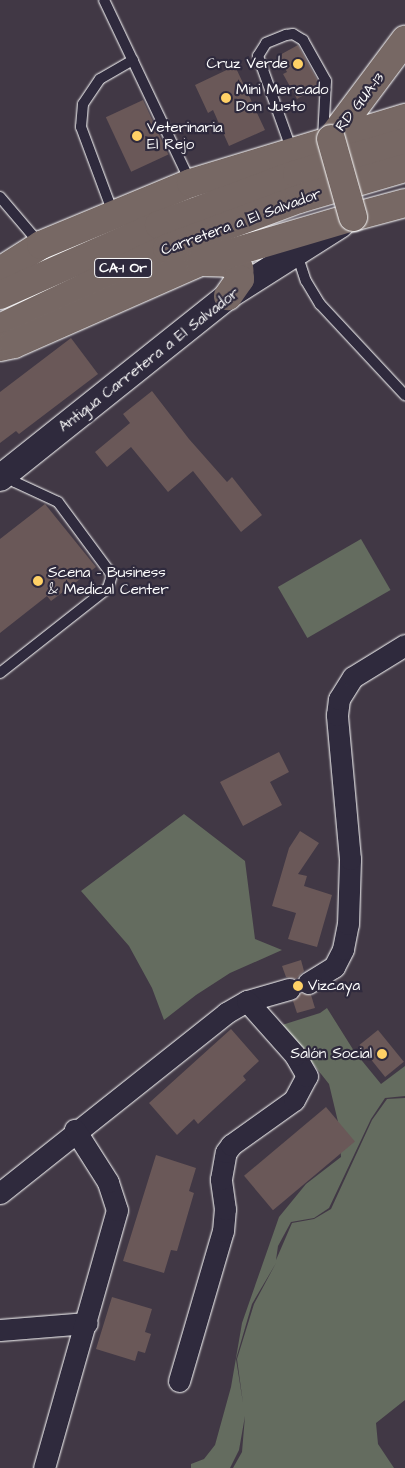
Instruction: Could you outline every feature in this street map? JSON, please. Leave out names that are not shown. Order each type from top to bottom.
[{"type":"main road","name":"RD GUA-13","points":[[327,140],[405,40]]},
{"type":"main road","points":[[0,271],[41,245],[191,184],[327,140],[405,118]]},
{"type":"main road","points":[[327,140],[353,217]]},
{"type":"main road","name":"Carretera a El Salvador","points":[[0,295],[108,246],[195,211],[297,174],[405,142]]},
{"type":"main road","name":"Carretera a El Salvador","points":[[3,342],[167,248],[299,199],[405,168]]},
{"type":"main road","points":[[3,342],[200,262],[405,203]]},
{"type":"main road","points":[[200,262],[228,263],[239,269],[240,280],[228,296]]},
{"type":"street","name":"Antigua Carretera a El Salvador","points":[[3,475],[228,296],[353,217]]},
{"type":"street","points":[[0,1193],[75,1130],[226,1013],[247,1001],[298,986],[326,974],[337,963],[343,949],[348,924],[350,859],[337,715],[339,699],[353,677],[405,645]]},
{"type":"street","points":[[179,1381],[223,1231],[225,1209],[221,1179],[226,1152],[232,1145],[294,1100],[307,1076],[295,1055],[247,1001]]},
{"type":"street","points":[[44,1468],[87,1323],[117,1210],[108,1182],[75,1130]]},
{"type":"street","points":[[0,1330],[87,1323]]},
{"type":"lane","points":[[104,0],[191,184]]},
{"type":"lane","points":[[292,151],[258,56],[266,43],[286,35],[293,34],[303,40],[326,81],[327,140]]},
{"type":"lane","points":[[114,215],[81,127],[83,104],[100,79],[133,60]]},
{"type":"lane","points":[[0,197],[41,245]]},
{"type":"lane","points":[[297,253],[306,281],[320,304],[405,395]]},
{"type":"lane","points":[[0,673],[108,588],[112,575],[58,502],[3,475]]},
{"type":"green space","points":[[361,539],[390,590],[307,638],[278,587]]},
{"type":"green space","points":[[184,814],[245,861],[255,939],[282,950],[230,973],[196,995],[164,1020],[152,988],[129,946],[81,891]]},
{"type":"green space","points":[[327,1008],[354,1051],[381,1084],[405,1066],[405,1096],[385,1098],[371,1119],[329,1208],[314,1218],[291,1222],[278,1246],[276,1260],[292,1223],[314,1219],[331,1209],[372,1120],[387,1099],[405,1098],[405,1400],[376,1423],[378,1444],[394,1468],[233,1468],[242,1452],[245,1416],[239,1450],[230,1468],[191,1468],[191,1464],[204,1459],[215,1445],[231,1387],[242,1323],[279,1217],[306,1184],[341,1157],[339,1126],[329,1084],[282,1025],[320,1013]],"holes":[[[276,1263],[254,1304],[237,1359],[243,1403],[236,1359],[252,1304]]]},
{"type":"building","name":"Cruz Verde","points":[[298,45],[319,86],[297,99],[283,74],[287,72],[278,56]]},
{"type":"building","name":"Mini Mercado Don Justo","points":[[235,66],[265,130],[229,146],[213,110],[208,113],[195,85]]},
{"type":"building","name":"Veterinaria El Rejo","points":[[143,100],[168,154],[131,172],[106,117]]},
{"type":"building","points":[[71,338],[98,374],[19,434],[16,431],[0,443],[0,392]]},
{"type":"building","points":[[152,391],[189,439],[227,482],[232,477],[262,515],[241,532],[193,471],[168,492],[131,447],[107,467],[95,452],[130,423],[123,414]]},
{"type":"building","name":"Scena - Business & Medical Center","points":[[45,504],[96,567],[51,601],[47,596],[0,633],[0,539]]},
{"type":"building","points":[[279,752],[289,772],[270,782],[282,805],[243,826],[220,782]]},
{"type":"building","points":[[300,831],[319,843],[298,874],[307,876],[304,886],[332,895],[317,947],[288,939],[296,913],[272,906],[289,848]]},
{"type":"building","points":[[301,960],[304,971],[296,979],[286,977],[282,966]]},
{"type":"building","points":[[301,993],[311,995],[315,1008],[297,1013],[293,1001]]},
{"type":"building","points":[[231,1029],[259,1061],[243,1076],[246,1080],[198,1124],[194,1119],[177,1135],[149,1103]]},
{"type":"building","name":"Salón Social","points":[[378,1030],[404,1062],[385,1077],[359,1045]]},
{"type":"building","points":[[326,1107],[355,1141],[273,1210],[244,1176]]},
{"type":"building","points":[[156,1155],[196,1168],[189,1191],[194,1193],[177,1251],[171,1250],[164,1273],[123,1261]]},
{"type":"building","points":[[112,1297],[152,1309],[145,1332],[151,1334],[145,1353],[138,1351],[135,1361],[96,1349]]},
{"type":"place","name":"Cruz Verde","points":[[298,64]]},
{"type":"place","name":"Mini Mercado Don Justo","points":[[226,98]]},
{"type":"place","name":"Veterinaria El Rejo","points":[[137,136]]},
{"type":"place","name":"Scena - Business & Medical Center","points":[[38,581]]},
{"type":"place","name":"Vizcaya","points":[[298,986]]},
{"type":"place","name":"Salón Social","points":[[382,1054]]}]
